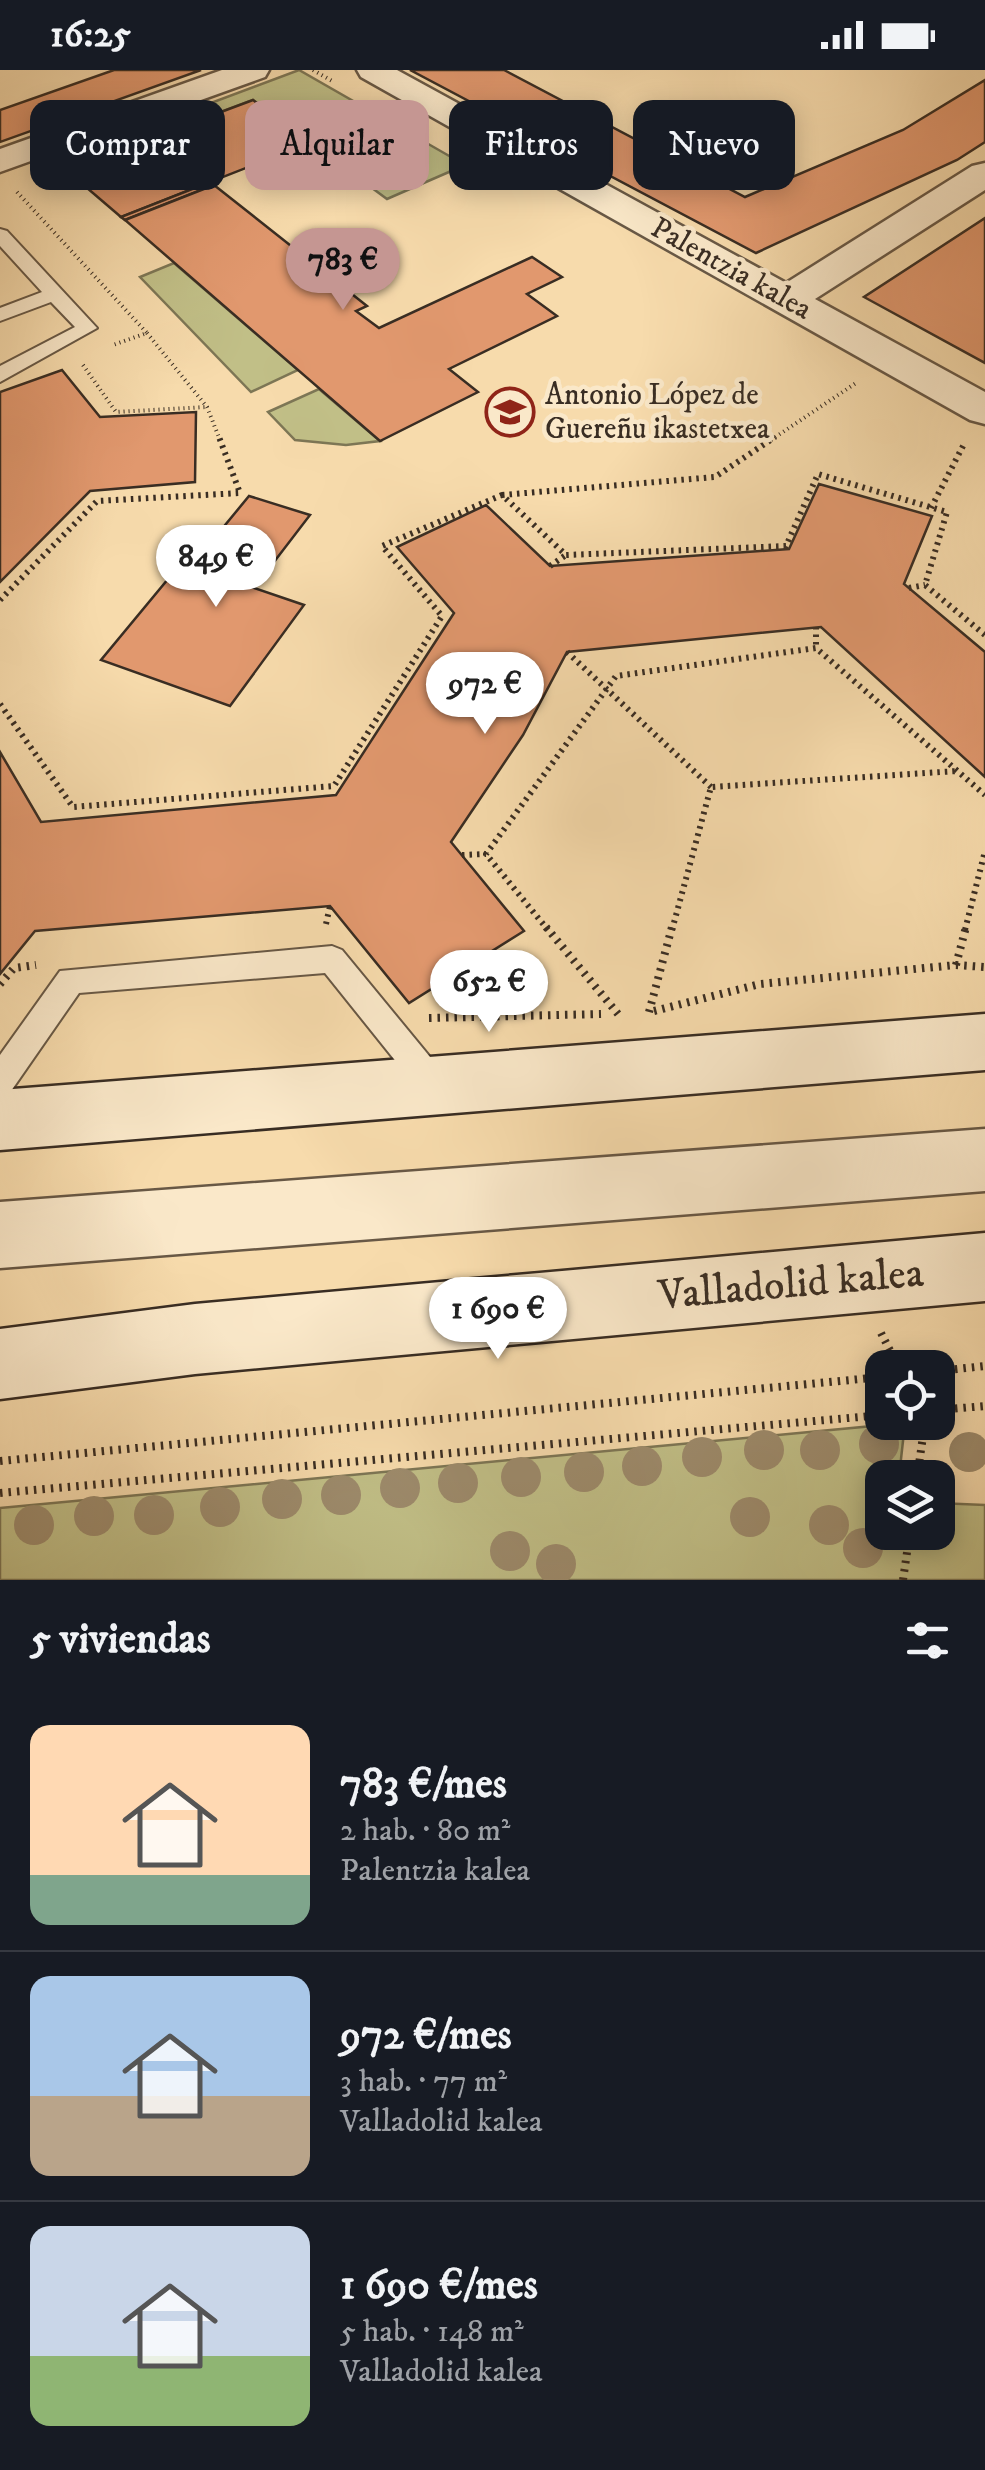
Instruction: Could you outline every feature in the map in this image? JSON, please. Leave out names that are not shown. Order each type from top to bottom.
[{"type":"street","points":[[0,161],[253,70]]},
{"type":"street","name":"Palentzia kalea","points":[[373,70],[985,410]]},
{"type":"street","points":[[786,300],[985,174]]},
{"type":"street","points":[[0,1120],[985,1042]]},
{"type":"street","points":[[0,1235],[985,1160]]},
{"type":"street","name":"Valladolid kalea","points":[[0,1364],[195,1338],[985,1268]]},
{"type":"lane","points":[[0,236],[86,328],[0,375]]},
{"type":"lane","points":[[0,314],[56,293]]},
{"type":"lane","points":[[0,1080],[71,980],[332,960],[434,1086]]},
{"type":"path","points":[[0,600],[97,500],[240,493],[207,407],[147,333]]},
{"type":"path","points":[[79,358],[116,412],[207,407]]},
{"type":"path","points":[[442,616],[382,546],[502,495],[715,477],[857,384],[841,374]]},
{"type":"path","points":[[931,508],[966,441],[950,433]]},
{"type":"path","points":[[550,566],[566,556],[786,547],[818,474],[947,512],[925,585]]},
{"type":"path","points":[[502,495],[566,556]]},
{"type":"path","points":[[909,588],[925,585]]},
{"type":"path","points":[[925,585],[985,635]]},
{"type":"path","points":[[336,796],[334,786],[442,616],[454,613]]},
{"type":"path","points":[[816,627],[816,648]]},
{"type":"path","points":[[486,854],[616,676],[816,648],[985,795]]},
{"type":"path","points":[[566,652],[711,787],[958,771]]},
{"type":"path","points":[[0,704],[73,807],[334,786]]},
{"type":"path","points":[[649,1012],[711,787]]},
{"type":"path","points":[[956,965],[985,850]]},
{"type":"path","points":[[462,855],[486,854]]},
{"type":"path","points":[[486,854],[618,1014]]},
{"type":"path","points":[[0,984],[11,966],[52,963]]},
{"type":"path","points":[[412,1018],[649,1012],[760,984],[956,965],[985,967]]},
{"type":"path","points":[[955,1370],[985,1366]]},
{"type":"path","points":[[0,1461],[865,1379]]},
{"type":"path","points":[[955,1409],[985,1406]]},
{"type":"path","points":[[0,1493],[865,1417]]},
{"type":"path","points":[[903,1580],[907,1550]]},
{"type":"shaded area","points":[[299,70],[351,100],[245,100],[225,110],[225,100],[219,100]]},
{"type":"shaded area","points":[[429,144],[449,156],[449,172],[429,181]]},
{"type":"shaded area","points":[[375,190],[408,190],[387,199]]},
{"type":"shaded area","points":[[174,263],[298,370],[251,392],[140,277]]},
{"type":"shaded area","points":[[319,389],[380,441],[346,445],[295,440],[268,412]]},
{"type":"shaded area","points":[[865,1427],[865,1440],[903,1440],[901,1460],[865,1460],[865,1550],[955,1550],[955,1504],[985,1505],[985,1580],[0,1580],[0,1508]]},
{"type":"building","points":[[114,70],[201,70],[117,100],[30,100],[30,131],[0,142],[0,110]]},
{"type":"building","points":[[410,70],[504,70],[561,100],[467,100]]},
{"type":"building","points":[[985,80],[985,142],[957,160],[756,253],[637,190],[732,190],[745,197],[762,190],[795,190],[795,176],[903,130]]},
{"type":"building","points":[[245,103],[245,168],[225,176],[225,110]]},
{"type":"building","points":[[613,127],[633,138],[633,188],[613,177]]},
{"type":"building","points":[[89,190],[190,190],[121,217]]},
{"type":"building","points":[[190,190],[201,190],[125,220],[121,217]]},
{"type":"building","points":[[201,190],[220,190],[367,306],[356,311],[379,328],[532,257],[562,277],[527,294],[557,316],[449,369],[478,392],[380,441],[125,220]]},
{"type":"building","points":[[985,218],[985,363],[864,297]]},
{"type":"building","points":[[62,370],[100,417],[196,412],[195,482],[90,491],[0,582],[0,392]]},
{"type":"building","points":[[819,484],[932,516],[904,584],[985,652],[985,777],[821,627],[567,652],[523,735],[451,842],[524,931],[409,1003],[330,906],[35,931],[0,974],[0,752],[41,822],[336,795],[454,613],[397,547],[486,505],[550,566],[789,549]]},
{"type":"building","points":[[249,496],[310,515],[254,588],[304,605],[230,706],[101,660],[183,561],[193,564]]},
{"type":"place","name":"Antonio López de Guereñu ikastetxea","points":[[510,412]]}]
